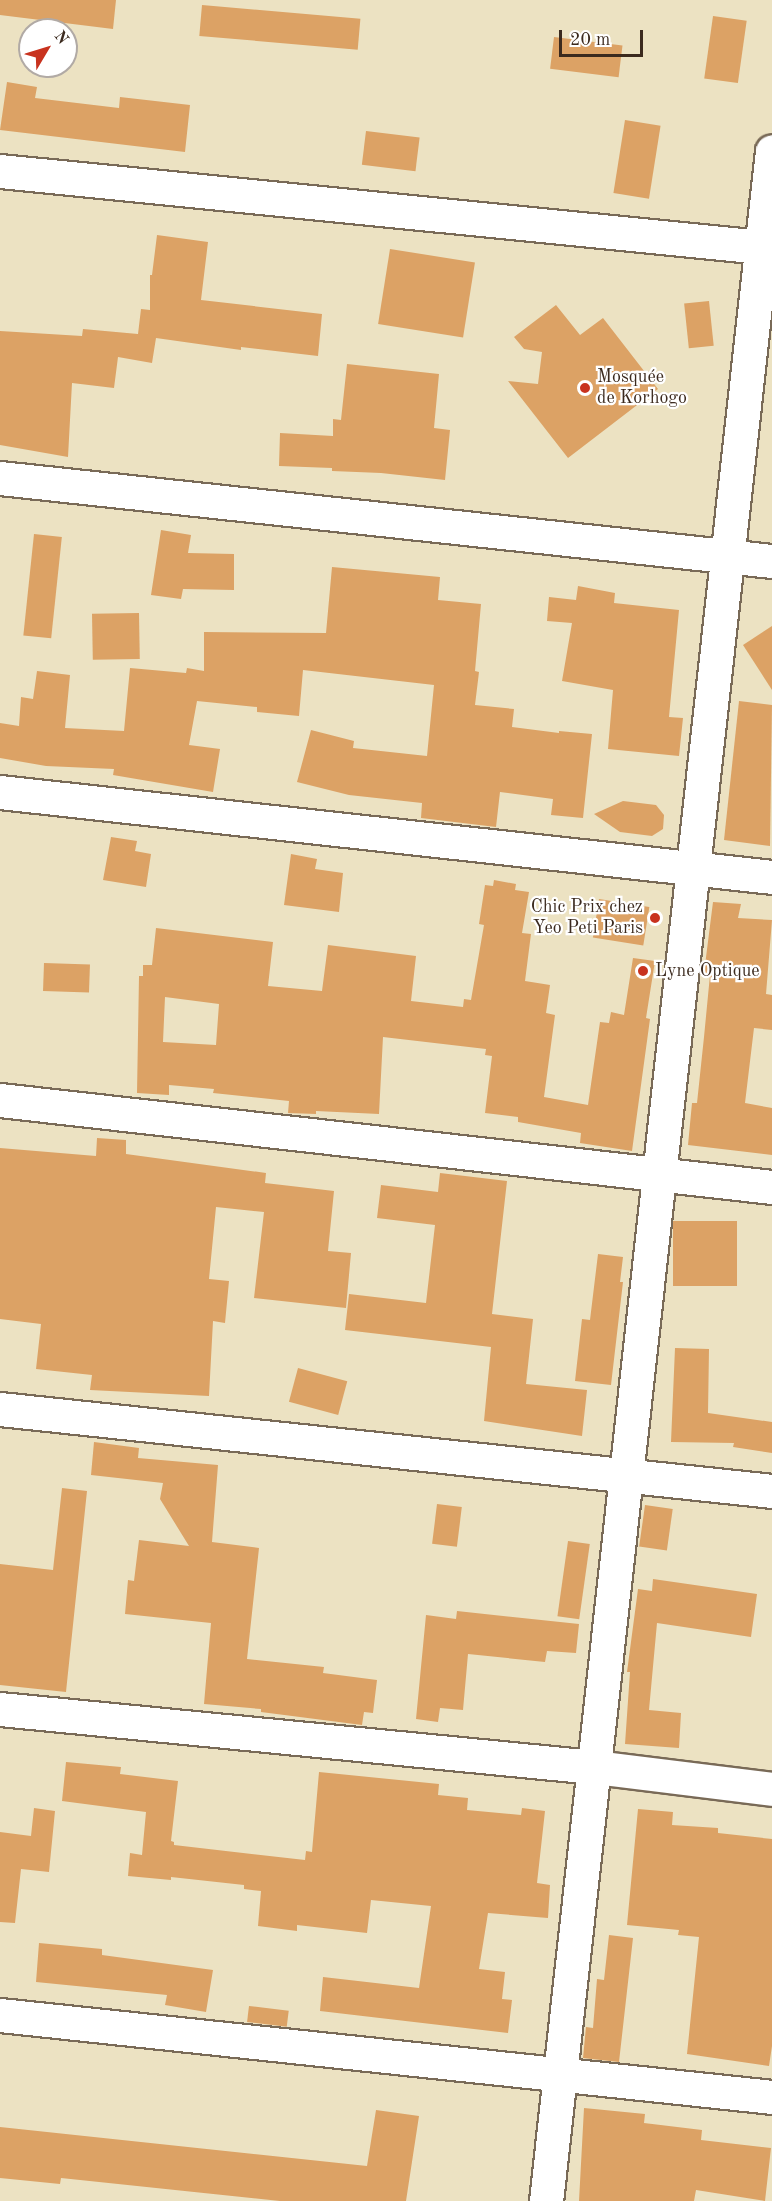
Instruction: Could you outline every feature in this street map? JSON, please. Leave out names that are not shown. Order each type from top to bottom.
[{"type":"street","points":[[546,2201],[728,556],[767,247],[772,151]]},
{"type":"street","points":[[0,171],[767,247]]},
{"type":"street","points":[[0,478],[772,561]]},
{"type":"street","points":[[0,792],[772,877]]},
{"type":"street","points":[[0,1100],[772,1187]]},
{"type":"street","points":[[0,1409],[772,1491]]},
{"type":"street","points":[[0,1709],[594,1767],[772,1789]]},
{"type":"street","points":[[0,2014],[772,2097]]},
{"type":"building","points":[[0,0],[116,0],[113,29],[78,25],[78,18],[24,18],[0,15]]},
{"type":"building","points":[[202,5],[360,19],[358,50],[199,36]]},
{"type":"building","points":[[713,16],[747,21],[738,83],[704,78]]},
{"type":"building","points":[[554,37],[622,45],[619,77],[550,69]]},
{"type":"building","points":[[7,82],[37,87],[35,98],[119,108],[120,97],[190,105],[185,152],[0,130]]},
{"type":"building","points":[[625,120],[661,126],[649,199],[613,193]]},
{"type":"building","points":[[366,131],[420,138],[415,171],[362,165]]},
{"type":"building","points":[[157,235],[208,242],[201,300],[322,314],[318,356],[241,347],[241,350],[156,338],[152,363],[118,357],[114,388],[72,383],[68,457],[0,445],[0,331],[82,336],[83,329],[138,334],[141,309],[150,310],[150,275],[152,275]]},
{"type":"building","points":[[390,249],[475,262],[463,338],[378,324]]},
{"type":"building","points":[[709,301],[714,346],[689,348],[684,304]]},
{"type":"building","name":"Mosquée de Korhogo","points":[[556,305],[580,335],[603,318],[658,389],[568,458],[508,381],[538,384],[542,352],[524,349],[514,337]]},
{"type":"building","points":[[347,364],[439,374],[434,428],[450,430],[445,480],[381,473],[332,471],[332,468],[279,466],[280,433],[333,436],[333,419],[341,420]]},
{"type":"building","points":[[161,530],[191,535],[188,553],[234,554],[234,590],[183,589],[181,599],[151,595]]},
{"type":"building","points":[[34,534],[62,537],[51,638],[23,635]]},
{"type":"building","points":[[332,567],[440,577],[438,600],[481,604],[475,671],[479,672],[475,705],[514,709],[512,727],[559,733],[559,731],[592,734],[583,818],[551,815],[553,799],[500,792],[496,827],[421,818],[422,803],[349,795],[297,782],[311,730],[354,741],[353,748],[427,756],[434,685],[303,670],[299,716],[257,712],[257,707],[197,701],[189,745],[220,749],[213,792],[113,775],[114,769],[46,766],[0,758],[0,723],[19,726],[21,697],[33,699],[37,671],[70,675],[65,728],[124,731],[130,668],[186,673],[187,668],[204,671],[204,632],[326,633]]},
{"type":"building","points":[[578,586],[615,593],[614,603],[679,610],[669,717],[683,718],[679,756],[608,749],[613,690],[562,681],[572,623],[547,621],[549,597],[576,600]]},
{"type":"building","points":[[139,613],[140,659],[93,660],[92,614]]},
{"type":"building","points":[[772,626],[772,690],[743,645]]},
{"type":"building","points":[[739,701],[772,705],[770,846],[724,840]]},
{"type":"building","points":[[623,801],[656,805],[664,815],[663,829],[652,836],[620,832],[594,814]]},
{"type":"building","points":[[111,837],[137,841],[135,851],[151,854],[146,887],[103,880]]},
{"type":"building","points":[[291,854],[317,859],[315,869],[343,873],[339,912],[284,905]]},
{"type":"building","points":[[494,880],[516,884],[515,890],[529,892],[522,933],[531,934],[525,981],[550,985],[546,1013],[555,1015],[544,1097],[588,1105],[600,1022],[609,1023],[611,1012],[624,1015],[633,958],[655,961],[646,1018],[650,1019],[632,1151],[580,1143],[581,1133],[518,1122],[518,1117],[485,1113],[492,1056],[485,1055],[486,1049],[383,1037],[379,1114],[316,1111],[316,1114],[288,1113],[289,1101],[213,1093],[214,1089],[169,1085],[169,1095],[137,1093],[139,976],[143,976],[143,965],[152,965],[156,928],[273,942],[268,986],[322,991],[328,945],[416,956],[411,1001],[463,1007],[464,999],[471,1000],[484,925],[479,924],[485,885],[493,886]],"holes":[[[165,997],[219,1004],[216,1045],[163,1042]]]},
{"type":"building","points":[[599,899],[649,907],[643,945],[593,938]]},
{"type":"building","points":[[713,902],[741,904],[738,918],[772,920],[766,994],[772,995],[772,1030],[754,1028],[745,1103],[772,1108],[772,1155],[688,1145],[692,1103],[697,1103],[704,1037],[710,975],[704,973]]},
{"type":"building","points":[[44,963],[90,965],[89,993],[43,991]]},
{"type":"building","points":[[97,1138],[126,1140],[126,1154],[266,1173],[265,1183],[334,1191],[328,1251],[351,1253],[346,1308],[254,1298],[264,1212],[216,1207],[209,1279],[229,1281],[225,1323],[213,1321],[209,1396],[90,1390],[92,1375],[36,1369],[41,1324],[0,1319],[0,1148],[96,1156]]},
{"type":"building","points":[[440,1173],[507,1181],[492,1314],[533,1319],[526,1384],[587,1390],[582,1436],[484,1421],[491,1347],[345,1330],[349,1294],[426,1303],[435,1225],[377,1218],[381,1185],[438,1192]]},
{"type":"building","points":[[673,1221],[737,1221],[737,1286],[673,1286]]},
{"type":"building","points":[[598,1254],[623,1257],[620,1282],[623,1282],[611,1385],[575,1381],[582,1319],[590,1320]]},
{"type":"building","points":[[675,1348],[709,1349],[708,1413],[772,1422],[772,1453],[733,1447],[734,1443],[671,1442]]},
{"type":"building","points":[[298,1368],[347,1381],[338,1415],[289,1402]]},
{"type":"building","points":[[94,1442],[139,1448],[138,1458],[218,1465],[212,1542],[259,1548],[247,1659],[324,1667],[323,1673],[377,1680],[373,1713],[364,1712],[362,1725],[261,1712],[261,1709],[204,1704],[211,1623],[125,1614],[128,1580],[134,1581],[139,1540],[189,1546],[160,1499],[163,1483],[91,1475]]},
{"type":"building","points":[[62,1488],[87,1491],[66,1692],[0,1685],[0,1564],[53,1570]]},
{"type":"building","points":[[437,1504],[462,1507],[457,1547],[432,1544]]},
{"type":"building","points":[[645,1505],[673,1509],[667,1550],[639,1547]]},
{"type":"building","points":[[568,1541],[590,1544],[579,1619],[557,1616]]},
{"type":"building","points":[[653,1579],[757,1594],[751,1637],[657,1623],[649,1710],[681,1713],[679,1748],[625,1744],[630,1672],[627,1672],[638,1589],[652,1591]]},
{"type":"building","points":[[457,1611],[579,1624],[576,1653],[547,1651],[545,1662],[468,1654],[463,1710],[440,1708],[438,1722],[416,1719],[426,1615],[456,1619]]},
{"type":"building","points":[[66,1762],[121,1767],[120,1774],[178,1781],[171,1841],[174,1845],[305,1860],[306,1851],[312,1852],[319,1772],[439,1784],[438,1795],[468,1798],[467,1810],[521,1815],[522,1808],[545,1811],[537,1883],[550,1885],[548,1918],[488,1913],[479,1969],[505,1972],[502,1999],[512,2000],[508,2033],[320,2011],[323,1977],[419,1988],[431,1906],[371,1900],[367,1933],[297,1925],[297,1931],[258,1926],[261,1891],[244,1889],[244,1885],[171,1877],[171,1880],[128,1876],[130,1853],[142,1855],[146,1812],[62,1801]]},
{"type":"building","points":[[34,1808],[55,1811],[49,1872],[21,1869],[15,1923],[0,1922],[0,1832],[31,1836]]},
{"type":"building","points":[[638,1809],[673,1812],[672,1825],[718,1828],[718,1833],[772,1839],[772,2046],[769,2066],[687,2054],[699,1937],[678,1935],[679,1930],[627,1925]]},
{"type":"building","points":[[609,1935],[633,1938],[619,2062],[583,2058],[586,2027],[593,2028],[597,1979],[604,1980]]},
{"type":"building","points":[[39,1943],[102,1949],[102,1955],[213,1970],[206,2012],[165,2005],[167,1995],[36,1982]]},
{"type":"building","points":[[249,2006],[289,2011],[287,2027],[247,2022]]},
{"type":"building","points":[[584,2108],[645,2114],[644,2123],[702,2130],[701,2140],[771,2148],[765,2201],[696,2190],[694,2201],[579,2201]]},
{"type":"building","points":[[376,2110],[419,2116],[406,2201],[280,2201],[61,2178],[60,2184],[0,2178],[0,2127],[367,2166]]},
{"type":"place","name":"Mosquée de Korhogo","points":[[585,388]]},
{"type":"place","name":"Chic Prix chez Yeo Peti Paris","points":[[655,918]]},
{"type":"place","name":"Lyne Optique","points":[[643,971]]}]
